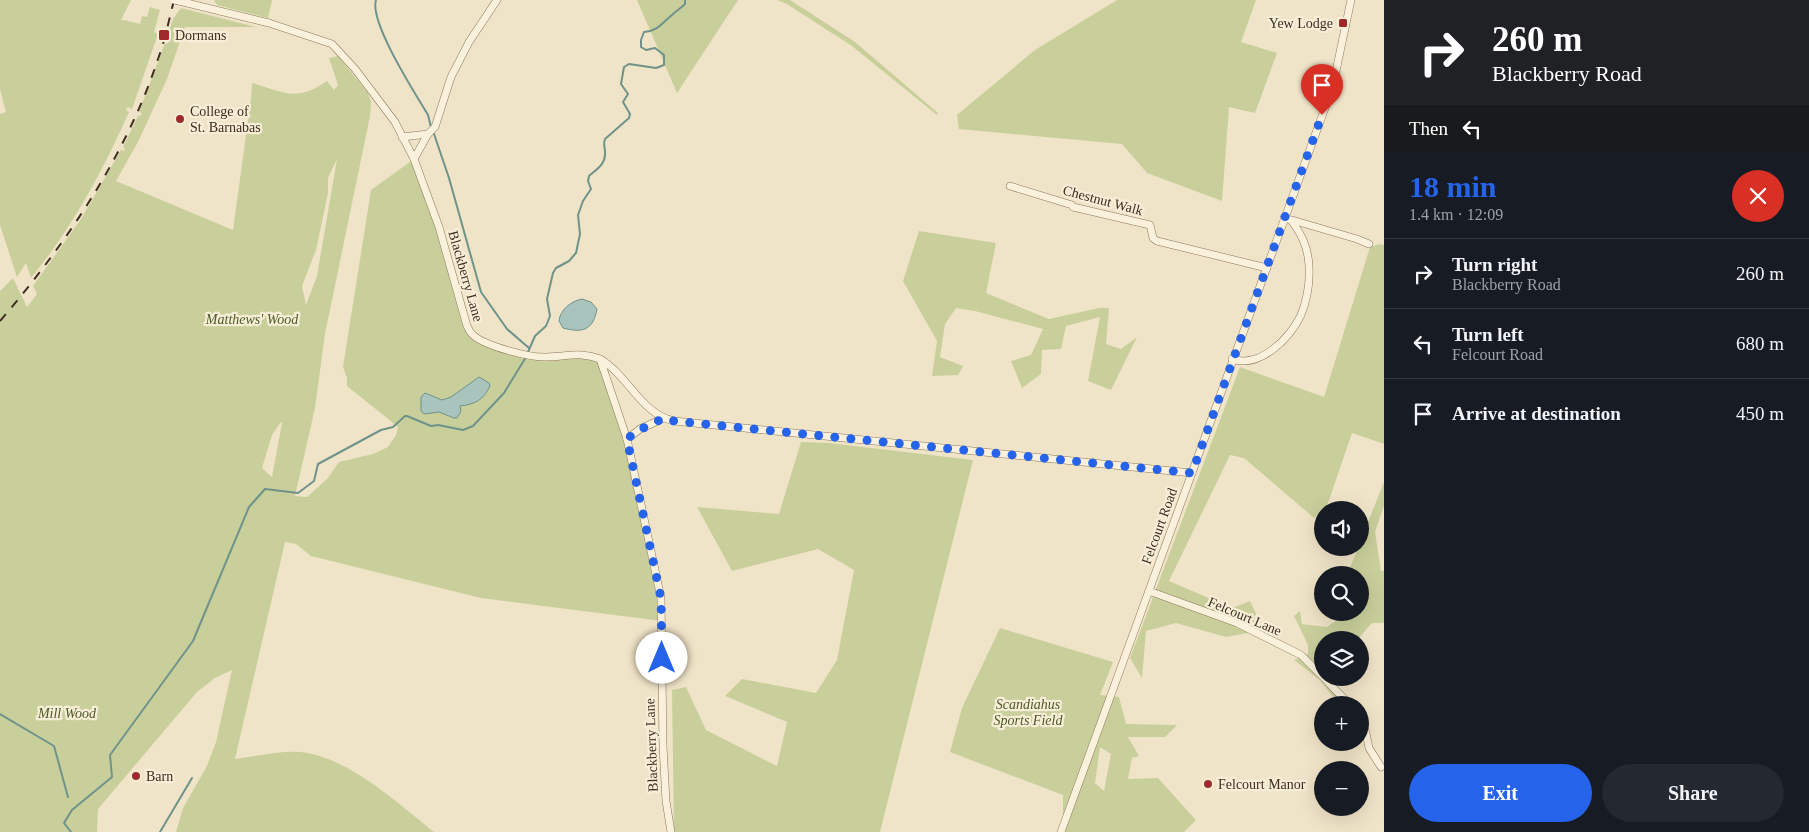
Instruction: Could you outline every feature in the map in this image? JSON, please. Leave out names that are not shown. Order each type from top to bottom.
[{"type":"street","name":"Blackberry Lane","points":[[174,0],[275,25],[332,44],[376,95],[395,122],[414,159],[439,227],[467,326],[473,335],[505,349],[530,356],[547,358],[579,354],[600,359],[627,439],[661,598],[663,746],[670,832]]},
{"type":"street","points":[[414,159],[428,134],[435,127],[451,77],[469,42],[496,0]]},
{"type":"street","name":"Felcourt Road","points":[[1061,832],[1232,359],[1288,219],[1329,97],[1351,0]]},
{"type":"street","points":[[402,137],[428,134]]},
{"type":"street","name":"Chestnut Walk","points":[[1010,186],[1076,207],[1150,225],[1153,238],[1157,241],[1267,268]]},
{"type":"street","points":[[1288,219],[1369,244]]},
{"type":"street","points":[[1232,359],[1238,362],[1251,361],[1270,352],[1279,345],[1300,316],[1308,287],[1309,265],[1303,238],[1288,219]]},
{"type":"street","points":[[600,359],[614,369],[650,408],[664,418],[678,422],[1192,473]]},
{"type":"street","points":[[627,439],[637,431],[664,418]]},
{"type":"street","name":"Felcourt Lane","points":[[1149,591],[1237,623],[1301,655],[1314,668]]},
{"type":"street","name":"Felcourt Lane","points":[[1332,686],[1341,696]]},
{"type":"street","points":[[1369,748],[1380,767]]},
{"type":"green space","points":[[0,0],[131,0],[121,20],[140,24],[142,16],[147,17],[150,7],[160,10],[154,32],[158,34],[132,109],[128,107],[126,110],[129,112],[119,134],[86,198],[60,239],[31,278],[26,263],[17,277],[0,225],[0,114],[6,112],[0,89]]},
{"type":"green space","points":[[214,0],[272,0],[268,18],[217,5]]},
{"type":"green space","points":[[637,0],[738,0],[677,93]]},
{"type":"green space","points":[[777,0],[790,0],[855,42],[938,113],[937,115],[852,46],[787,4]]},
{"type":"green space","points":[[1117,0],[1256,0],[1241,42],[1277,53],[1255,113],[1229,107],[1222,201],[1147,173],[1122,144],[959,129],[957,115],[1035,50]]},
{"type":"green space","points":[[181,8],[256,27],[185,27],[167,79],[138,142],[116,181],[233,230],[252,83],[290,94],[307,92],[327,81],[334,90],[338,85],[329,58],[338,56],[368,93],[371,102],[370,116],[325,334],[315,408],[295,496],[307,497],[328,478],[339,462],[373,454],[388,447],[396,435],[398,427],[347,386],[347,378],[343,367],[371,190],[414,159],[471,333],[513,352],[600,359],[634,468],[662,621],[481,598],[311,556],[296,544],[285,542],[235,759],[292,752],[318,755],[336,762],[372,783],[434,832],[176,832],[183,808],[207,766],[216,742],[232,670],[215,678],[197,692],[98,809],[97,832],[0,832],[0,291],[13,278],[27,307],[37,294],[33,286],[81,219],[121,150],[124,151],[125,148],[123,147],[138,116],[142,113],[139,112],[165,43],[167,44],[169,41],[166,40],[173,19]],"holes":[[[337,159],[317,276],[306,305],[302,286],[316,250],[328,193],[328,178]],[[282,423],[272,477],[262,468],[272,435]]]},
{"type":"green space","points":[[919,231],[996,243],[986,293],[1049,319],[1099,308],[1109,308],[1106,344],[1121,349],[1137,337],[1111,390],[1088,381],[1100,317],[1066,326],[1061,349],[1042,350],[1041,374],[1022,388],[1011,361],[1031,355],[1043,329],[975,311],[956,308],[945,324],[940,357],[963,366],[958,375],[932,376],[937,341],[903,281]]},
{"type":"green space","points":[[1380,244],[1384,245],[1384,444],[1352,433],[1329,501],[1314,501],[1314,518],[1244,458],[1230,455],[1169,581],[1232,608],[1250,601],[1264,630],[1226,637],[1176,623],[1146,631],[1142,678],[1130,658],[1240,367],[1324,397],[1370,247]]},
{"type":"green space","points":[[801,442],[829,443],[973,460],[880,832],[674,832],[672,690],[686,687],[706,730],[777,766],[787,722],[725,696],[742,679],[816,693],[837,660],[854,570],[818,549],[732,571],[697,507],[779,514]]},
{"type":"green space","points":[[1384,482],[1384,506],[1375,532],[1381,571],[1384,571],[1384,623],[1372,623],[1365,631],[1314,631],[1314,675],[1294,660],[1308,654],[1308,645],[1294,616],[1300,611],[1302,624],[1327,627],[1336,621],[1369,621],[1369,566],[1351,566],[1355,556],[1369,556],[1369,520]]},
{"type":"green space","name":"Scandiahus Sports Field","points":[[1000,628],[1113,662],[1100,695],[1119,697],[1126,724],[1177,725],[1165,737],[1128,737],[1139,756],[1132,758],[1128,779],[1158,778],[1196,820],[1184,832],[1063,832],[1063,795],[950,752],[962,708]],"holes":[[[1100,747],[1111,754],[1104,791],[1095,783]]]},
{"type":"green space","points":[[1325,686],[1333,686],[1339,696],[1332,696]]},
{"type":"water","points":[[582,299],[591,302],[597,309],[593,322],[586,329],[581,330],[563,328],[559,321],[561,313],[570,304]]},
{"type":"water","points":[[479,377],[489,383],[490,386],[485,395],[478,400],[460,406],[461,411],[457,418],[439,412],[424,414],[421,411],[421,397],[425,393],[442,400],[451,397]]},
{"type":"waterway","points":[[376,0],[379,24],[394,58],[428,115],[431,127]]},
{"type":"waterway","points":[[528,352],[535,336],[546,326],[550,316],[547,299],[553,273],[556,268],[569,261],[576,253],[580,234],[578,215],[583,201],[591,189],[588,181],[589,176],[604,160],[605,139],[629,118],[630,114],[623,102],[628,94],[621,84],[624,67],[629,64],[656,68],[664,65],[664,55],[655,48],[646,50],[641,47],[641,40],[644,32],[660,26],[685,4],[685,0]]},
{"type":"waterway","points":[[433,131],[449,178],[481,292],[507,329],[529,348]]},
{"type":"waterway","points":[[71,832],[64,823],[72,810],[112,777],[110,755],[193,641],[249,507],[265,489],[298,493],[314,481],[318,464],[381,430],[393,427],[405,416],[431,426],[438,425],[463,430],[473,426],[504,393],[526,357]]},
{"type":"waterway","points":[[0,714],[54,746],[68,797]]},
{"type":"waterway","points":[[160,832],[192,778]]},
{"type":"railway","points":[[0,321],[71,230],[111,164],[145,95],[163,45],[174,0]]},
{"type":"place","name":"Yew Lodge","points":[[1343,23]]},
{"type":"place","name":"Dormans","points":[[164,35]]},
{"type":"place","name":"College of St. Barnabas","points":[[180,119]]},
{"type":"place","name":"Barn","points":[[136,776]]},
{"type":"place","name":"Felcourt Manor","points":[[1208,784]]},
{"type":"route","points":[[662,658],[661,598],[627,439],[637,431],[664,418],[674,421],[907,446],[1192,473],[1322,115]]},
{"type":"park label","name":"Matthews' Wood","points":[[252,319]]},
{"type":"park label","name":"Mill Wood","points":[[67,713]]}]
